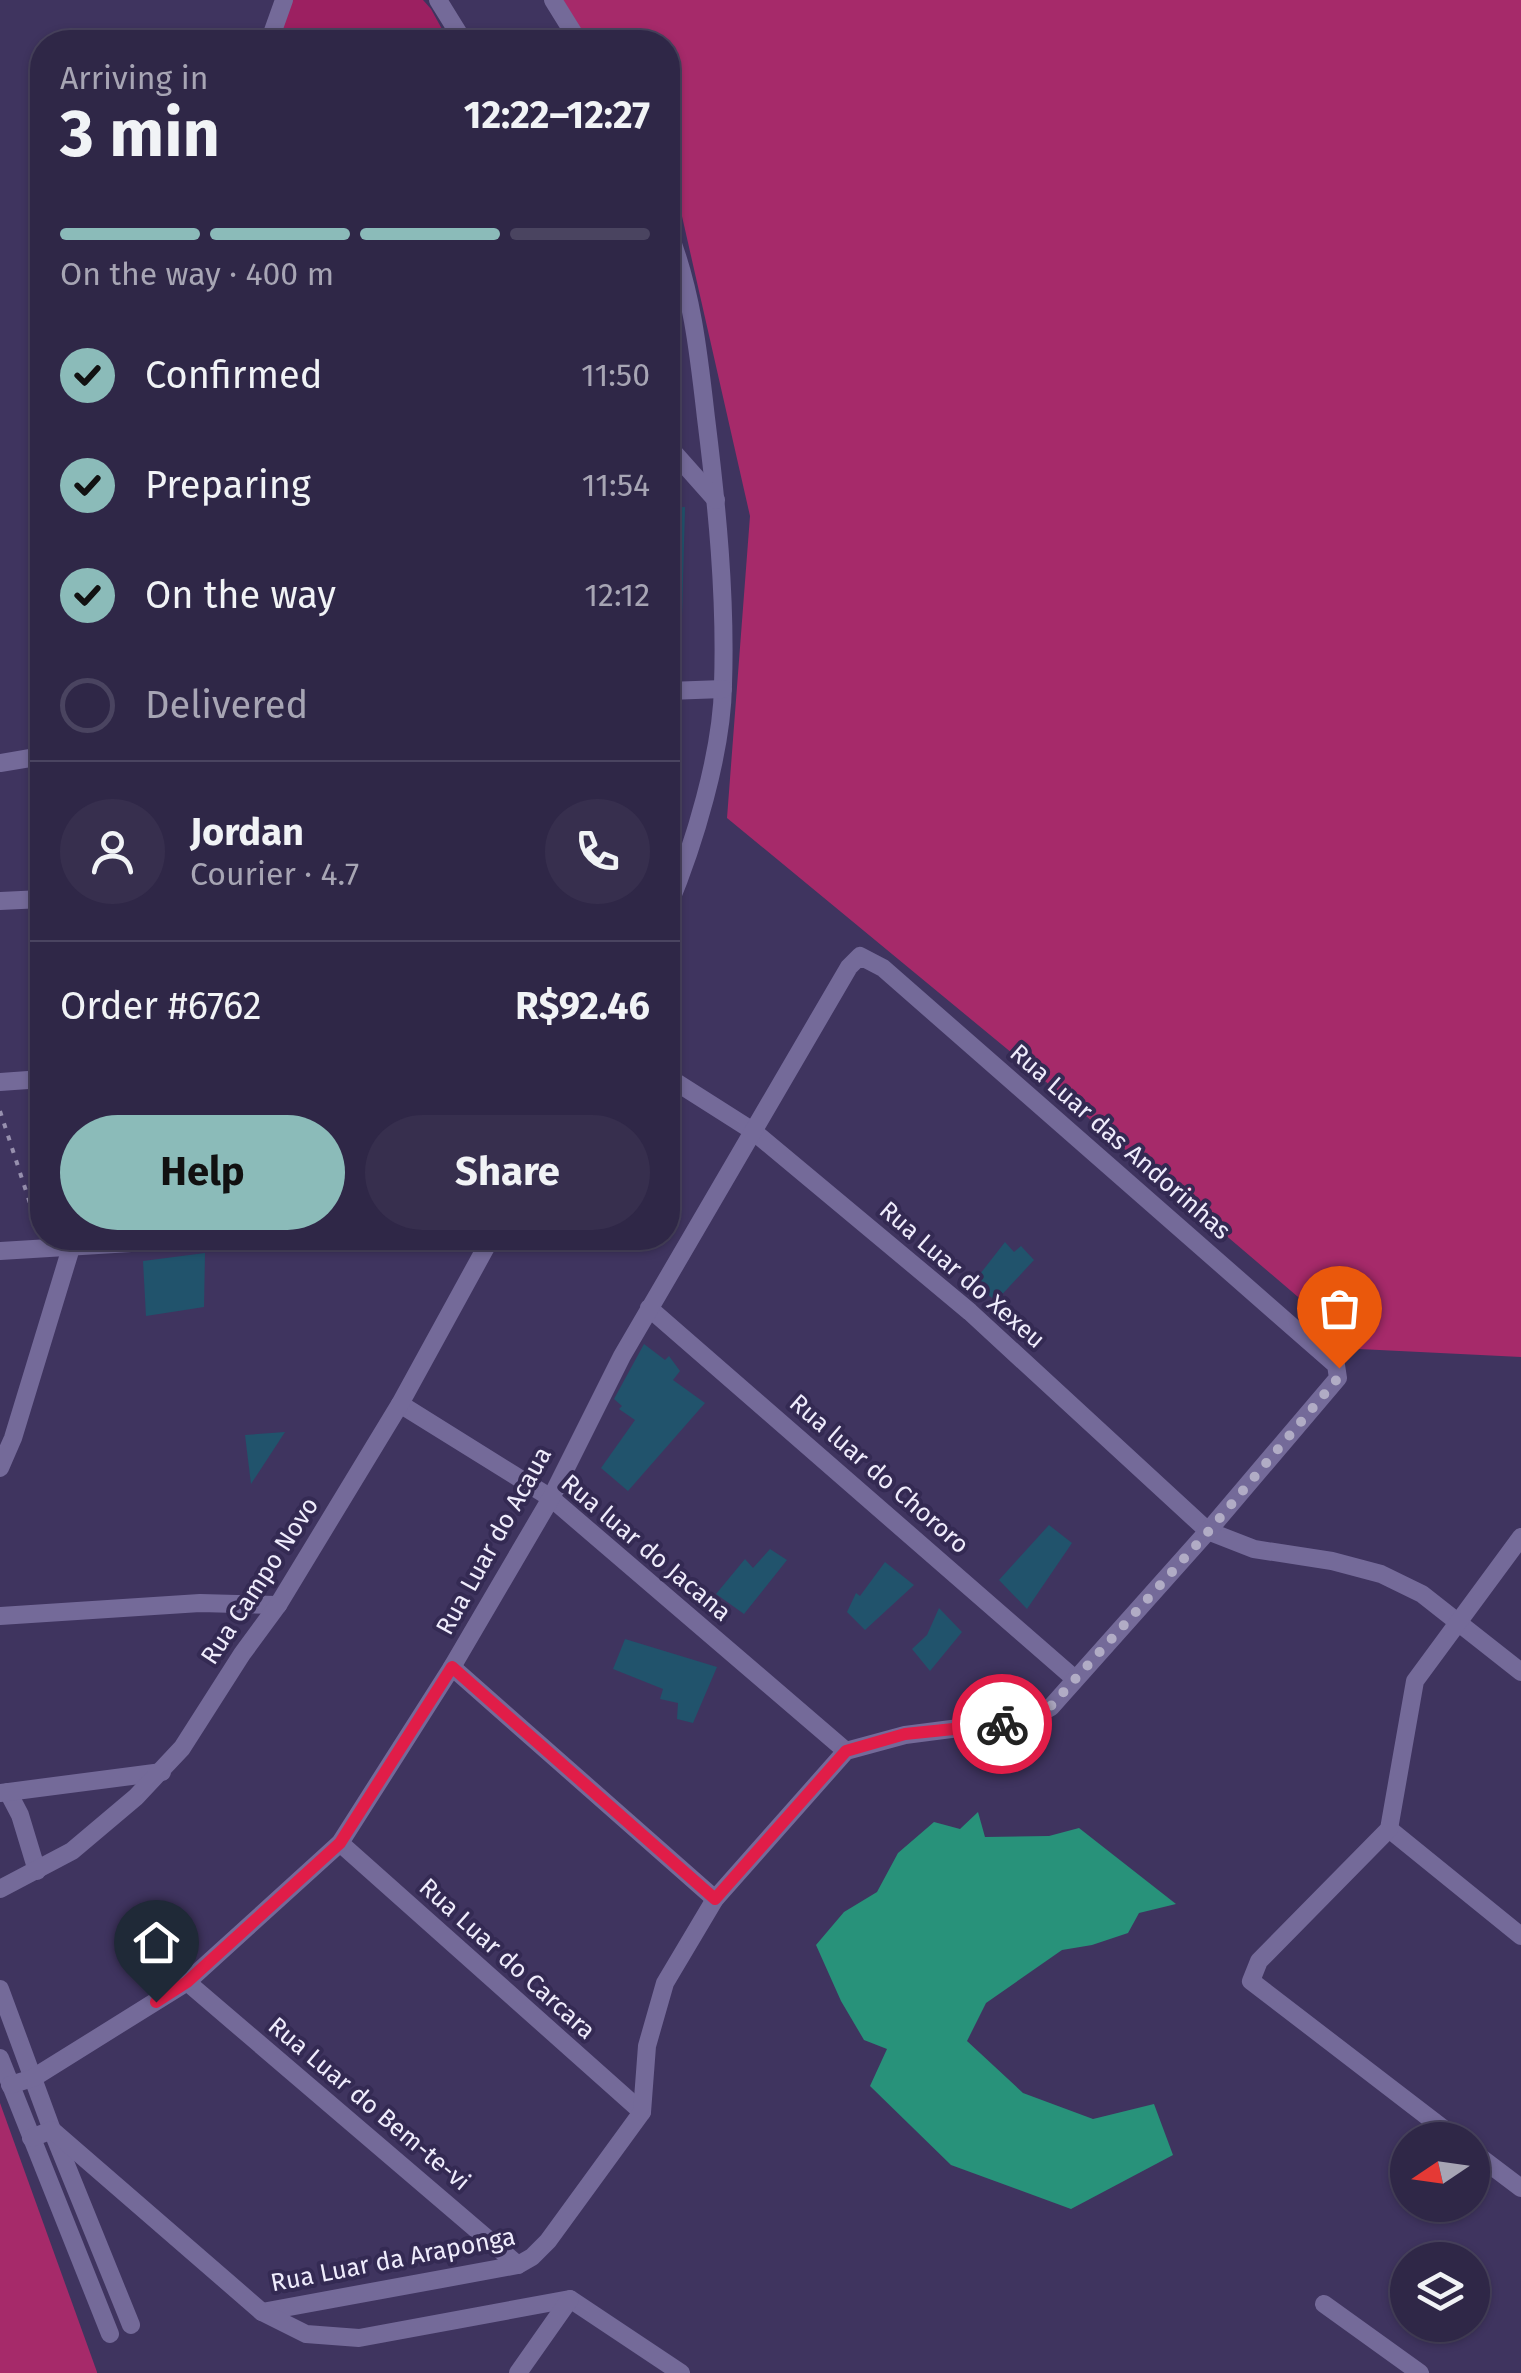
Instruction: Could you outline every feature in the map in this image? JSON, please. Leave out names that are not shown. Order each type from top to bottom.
[{"type":"street","points":[[273,30],[284,0]]},
{"type":"street","points":[[438,0],[457,30]]},
{"type":"street","points":[[553,0],[571,30]]},
{"type":"street","points":[[680,277],[696,338],[716,500],[724,689],[711,767],[691,848],[680,866]]},
{"type":"street","points":[[680,460],[716,500]]},
{"type":"street","points":[[680,691],[724,689]]},
{"type":"street","points":[[0,763],[30,758]]},
{"type":"street","points":[[0,902],[30,901]]},
{"type":"street","name":"Rua Luar do Acaua","points":[[10,2085],[32,2078],[187,1982],[340,1843],[452,1667],[552,1498],[598,1400],[649,1308],[849,967],[860,956]]},
{"type":"street","name":"Rua Luar das Andorinhas","points":[[860,956],[883,968],[1336,1365],[1340,1374],[1208,1532]]},
{"type":"street","points":[[0,1082],[30,1081]]},
{"type":"street","name":"Rua Luar do Xexeu","points":[[680,1084],[753,1131],[970,1312],[1208,1532]]},
{"type":"street","points":[[0,1251],[30,1249]]},
{"type":"street","points":[[0,1468],[6,1438],[70,1250]]},
{"type":"street","name":"Rua Campo Novo","points":[[0,1889],[72,1851],[162,1772],[182,1748],[278,1605],[400,1404],[484,1250]]},
{"type":"street","name":"Rua luar do Chororo","points":[[649,1308],[1075,1679]]},
{"type":"street","name":"Rua luar do Jacana","points":[[400,1404],[552,1498],[846,1751]]},
{"type":"street","points":[[642,2112],[646,2046],[665,1984],[715,1899],[846,1751],[905,1734],[1029,1720],[1050,1707],[1208,1532],[1254,1549],[1332,1561],[1382,1574],[1422,1594],[1521,1672]]},
{"type":"street","points":[[1435,2122],[1251,1981],[1259,1961],[1389,1829],[1410,1695],[1424,1665],[1521,1538]]},
{"type":"street","points":[[0,1616],[200,1603],[278,1605]]},
{"type":"street","points":[[452,1667],[715,1899]]},
{"type":"street","points":[[37,1871],[20,1815],[4,1793],[162,1772]]},
{"type":"street","points":[[1389,1829],[1521,1936]]},
{"type":"street","name":"Rua Luar do Carcara","points":[[340,1843],[642,2112]]},
{"type":"street","name":"Rua Luar do Bem-te-vi","points":[[187,1982],[518,2264]]},
{"type":"street","points":[[0,1989],[52,2130],[132,2325]]},
{"type":"street","points":[[0,2058],[110,2334]]},
{"type":"street","name":"Rua Luar da Araponga","points":[[262,2312],[518,2264],[532,2257],[548,2241],[642,2112]]},
{"type":"street","points":[[31,2138],[52,2130]]},
{"type":"street","points":[[52,2130],[262,2312],[306,2334],[359,2338],[570,2299],[680,2373]]},
{"type":"street","points":[[1490,2165],[1521,2188]]},
{"type":"street","points":[[518,2373],[570,2299]]},
{"type":"street","points":[[1324,2304],[1420,2373]]},
{"type":"path","points":[[0,1112],[30,1205]]},
{"type":"shaded area","points":[[289,0],[423,0],[442,30],[280,30]]},
{"type":"shaded area","points":[[563,0],[1521,0],[1521,1357],[1359,1349],[1018,1058],[727,818],[750,516],[680,207],[680,30],[581,30]]},
{"type":"shaded area","points":[[978,1812],[985,1837],[1049,1836],[1079,1828],[1176,1904],[1139,1913],[1128,1933],[1062,1950],[986,2003],[967,2041],[1023,2093],[1093,2119],[1154,2104],[1173,2155],[1071,2209],[951,2165],[870,2086],[887,2049],[864,2040],[816,1945],[844,1912],[877,1892],[898,1853],[934,1822],[960,1829]]},
{"type":"shaded area","points":[[0,2103],[97,2372],[97,2373],[0,2373]]},
{"type":"building","points":[[680,507],[685,507],[681,654],[680,654]]},
{"type":"building","points":[[1005,1242],[1014,1252],[1021,1246],[1034,1260],[996,1301],[973,1283]]},
{"type":"building","points":[[205,1253],[204,1307],[146,1316],[143,1261]]},
{"type":"building","points":[[644,1344],[665,1360],[669,1356],[680,1371],[673,1380],[705,1403],[628,1491],[601,1468],[635,1420],[619,1409],[622,1406],[614,1399]]},
{"type":"building","points":[[285,1432],[251,1484],[245,1435]]},
{"type":"building","points":[[1049,1525],[1072,1543],[1027,1609],[999,1580]]},
{"type":"building","points":[[770,1549],[787,1560],[744,1614],[716,1594],[745,1559],[753,1568]]},
{"type":"building","points":[[885,1562],[914,1585],[865,1630],[847,1612],[856,1593],[860,1596]]},
{"type":"building","points":[[939,1608],[962,1632],[930,1671],[912,1649],[927,1635]]},
{"type":"building","points":[[625,1639],[717,1667],[693,1723],[677,1719],[678,1703],[660,1699],[663,1689],[613,1669]]},
{"type":"way so far","points":[[1002,1724],[1029,1720],[1050,1707],[1229,1506],[1338,1378],[1339,1368]]},
{"type":"route","points":[[156,2002],[187,1982],[340,1843],[452,1667],[715,1899],[846,1751],[905,1734],[1002,1724]]}]
